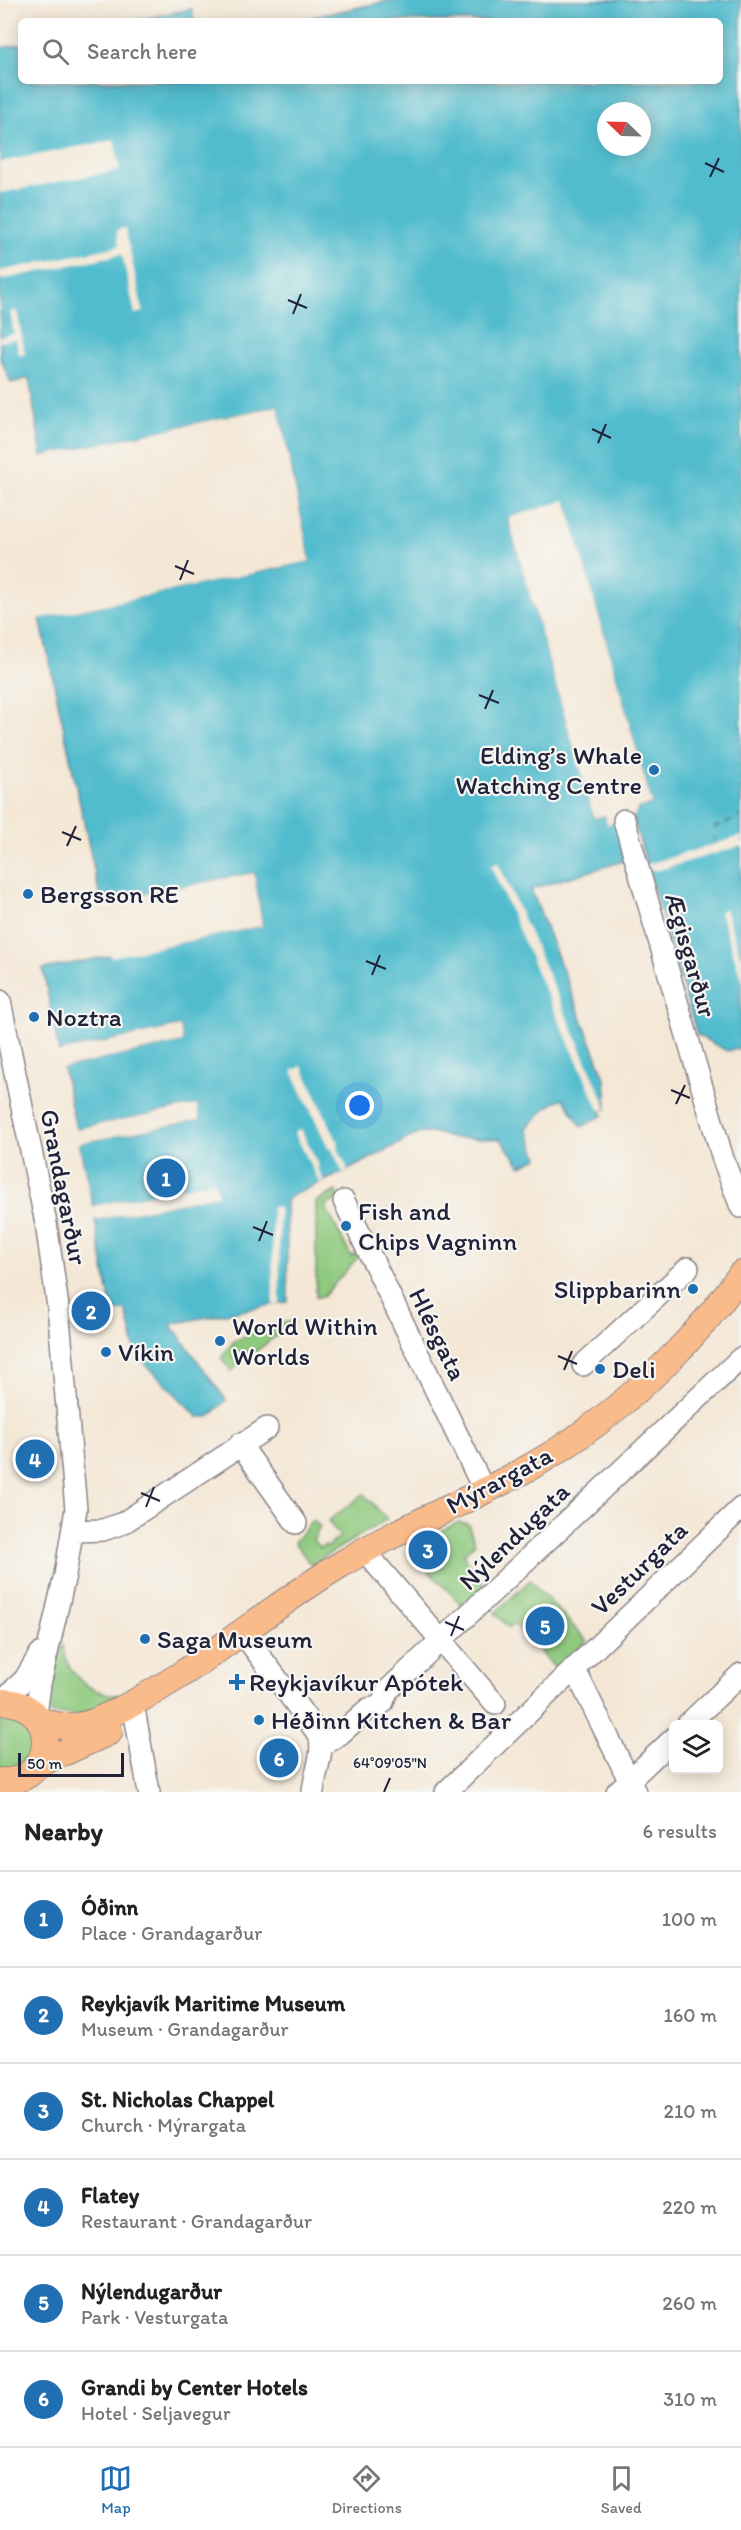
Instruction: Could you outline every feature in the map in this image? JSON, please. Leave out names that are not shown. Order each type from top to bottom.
[{"type":"main road","name":"Mýrargata","points":[[0,1702],[20,1704],[38,1718],[62,1727],[84,1726],[165,1685],[364,1550],[552,1454],[599,1421],[682,1347],[741,1274]]},
{"type":"main road","name":"Mýrargata","points":[[0,1780],[9,1781],[35,1775],[135,1715],[165,1685]]},
{"type":"main road","points":[[35,1775],[46,1743],[38,1718]]},
{"type":"street","name":"Ægisgarður","points":[[624,820],[723,1159],[741,1207]]},
{"type":"street","name":"Grandagarður","points":[[0,1001],[10,1099],[46,1223],[58,1307],[76,1509],[74,1531],[40,1684],[38,1718]]},
{"type":"street","name":"Hlésgata","points":[[344,1201],[484,1490]]},
{"type":"street","points":[[583,1365],[688,1268]]},
{"type":"street","name":"Nýlendugata","points":[[322,1746],[340,1734],[368,1709],[378,1707],[383,1702],[387,1691],[741,1358]]},
{"type":"street","points":[[74,1531],[103,1530],[123,1523],[267,1428]]},
{"type":"street","points":[[240,1444],[297,1523]]},
{"type":"street","name":"Vesturgata","points":[[446,1792],[741,1508]]},
{"type":"street","points":[[364,1550],[495,1704]]},
{"type":"street","points":[[242,1632],[317,1730],[322,1746],[314,1776],[313,1792]]},
{"type":"street","name":"Grandagarður","points":[[0,1702],[25,1679],[51,1633]]},
{"type":"street","points":[[574,1668],[627,1788],[669,1743]]},
{"type":"street","points":[[693,1720],[741,1674]]},
{"type":"street","points":[[135,1715],[149,1792]]},
{"type":"green space","points":[[336,1191],[340,1198],[325,1206],[351,1256],[357,1253],[359,1256],[323,1297],[316,1297],[316,1202]]},
{"type":"green space","points":[[295,1321],[231,1371],[221,1358],[233,1342],[260,1328]]},
{"type":"green space","points":[[364,1494],[387,1519],[311,1565],[294,1542],[313,1520],[320,1527],[313,1540],[320,1548],[324,1545],[326,1547],[340,1537],[328,1521]]},
{"type":"green space","points":[[459,1522],[468,1524],[475,1543],[463,1555],[485,1586],[464,1607],[421,1563],[428,1558],[416,1543]]},
{"type":"green space","points":[[530,1580],[587,1641],[556,1669],[515,1624],[509,1628],[495,1613]]},
{"type":"green space","points":[[63,1645],[69,1665],[81,1681],[97,1691],[118,1695],[121,1698],[79,1715],[52,1714],[46,1709],[42,1695]]},
{"type":"green space","points":[[0,1714],[25,1718],[36,1744],[22,1767],[0,1770]]},
{"type":"water","points":[[393,0],[741,0],[741,1048],[727,1051],[697,1035],[633,818],[638,808],[652,804],[566,501],[508,518],[594,818],[605,815],[607,824],[617,822],[627,860],[531,889],[605,1078],[607,1108],[600,1111],[603,1115],[582,1127],[563,1098],[547,1107],[527,1128],[538,1158],[521,1166],[500,1139],[450,1138],[437,1133],[419,1133],[348,1170],[289,1197],[286,1201],[288,1302],[171,1324],[226,1400],[209,1417],[198,1417],[136,1354],[126,1310],[112,1312],[95,1220],[217,1195],[215,1182],[93,1206],[79,1143],[200,1119],[197,1105],[76,1129],[63,1068],[183,1042],[180,1026],[59,1052],[43,969],[262,926],[254,873],[101,902],[40,618],[310,561],[278,406],[42,456],[29,378],[11,383],[0,357],[0,48],[18,45],[18,84],[723,84],[723,18],[307,18]]},
{"type":"water","points":[[192,9],[194,18],[148,18]]},
{"type":"pier","points":[[114,140],[120,170],[0,193],[0,162]]},
{"type":"pier","points":[[125,228],[143,312],[135,314],[122,254],[0,280],[0,271],[119,246],[117,230]]},
{"type":"pier","points":[[17,311],[25,354],[19,355],[16,339],[0,342],[0,337],[14,334],[10,312]]},
{"type":"pier","points":[[278,406],[310,561],[38,619],[40,615],[307,559],[276,410],[42,459],[42,456]]},
{"type":"pier","points":[[566,500],[652,804],[638,808],[633,818],[630,817],[636,805],[648,802],[564,504],[511,520],[596,815],[606,812],[609,821],[617,819],[619,821],[607,825],[605,815],[594,818],[508,518]]},
{"type":"pier","points":[[741,836],[741,846],[655,871],[654,869],[641,872],[639,867]]},
{"type":"pier","points":[[498,863],[607,1108],[600,1111],[491,866]]},
{"type":"pier","points":[[254,873],[262,926],[111,957],[110,954],[259,924],[251,876],[102,905],[101,902]]},
{"type":"pier","points":[[725,909],[741,958],[741,978],[720,911]]},
{"type":"pier","points":[[180,1026],[183,1042],[63,1068],[62,1065],[180,1040],[178,1029],[60,1055],[59,1052]]},
{"type":"pier","points":[[302,1066],[339,1145],[337,1146],[348,1170],[343,1173],[292,1071]]},
{"type":"pier","points":[[197,1105],[200,1119],[79,1143],[78,1140],[197,1117],[195,1109],[77,1132],[76,1129]]},
{"type":"pier","points":[[301,1129],[324,1181],[320,1183],[294,1132]]},
{"type":"pier","points":[[215,1181],[218,1195],[95,1220],[95,1217],[214,1192],[213,1185],[93,1209],[93,1206]]},
{"type":"pier","points":[[272,1207],[279,1207],[280,1304],[273,1305]]},
{"type":"ferry route","points":[[714,844],[715,827],[732,821],[741,814]]},
{"type":"place","name":"Elding’s Whale Watching Centre","points":[[654,770]]},
{"type":"place","name":"Bergsson RE","points":[[28,894]]},
{"type":"place","name":"Noztra","points":[[34,1017]]},
{"type":"place","name":"Óðinn","points":[[166,1178]]},
{"type":"place","name":"Fish and Chips Vagninn","points":[[346,1226]]},
{"type":"place","name":"Slippbarinn","points":[[693,1289]]},
{"type":"place","name":"Reykjavík Maritime Museum","points":[[91,1311]]},
{"type":"place","name":"World Within Worlds","points":[[220,1341]]},
{"type":"place","name":"Víkin","points":[[106,1352]]},
{"type":"place","name":"Deli","points":[[600,1369]]},
{"type":"place","name":"Flatey","points":[[35,1459]]},
{"type":"place","name":"St. Nicholas Chappel","points":[[428,1550]]},
{"type":"place","name":"Nýlendugarður","points":[[545,1626]]},
{"type":"place","name":"Saga Museum","points":[[145,1639]]},
{"type":"place","name":"Reykjavíkur Apótek","points":[[237,1682]]},
{"type":"place","name":"Héðinn Kitchen & Bar","points":[[259,1720]]},
{"type":"place","name":"Grandi by Center Hotels","points":[[279,1758]]}]
